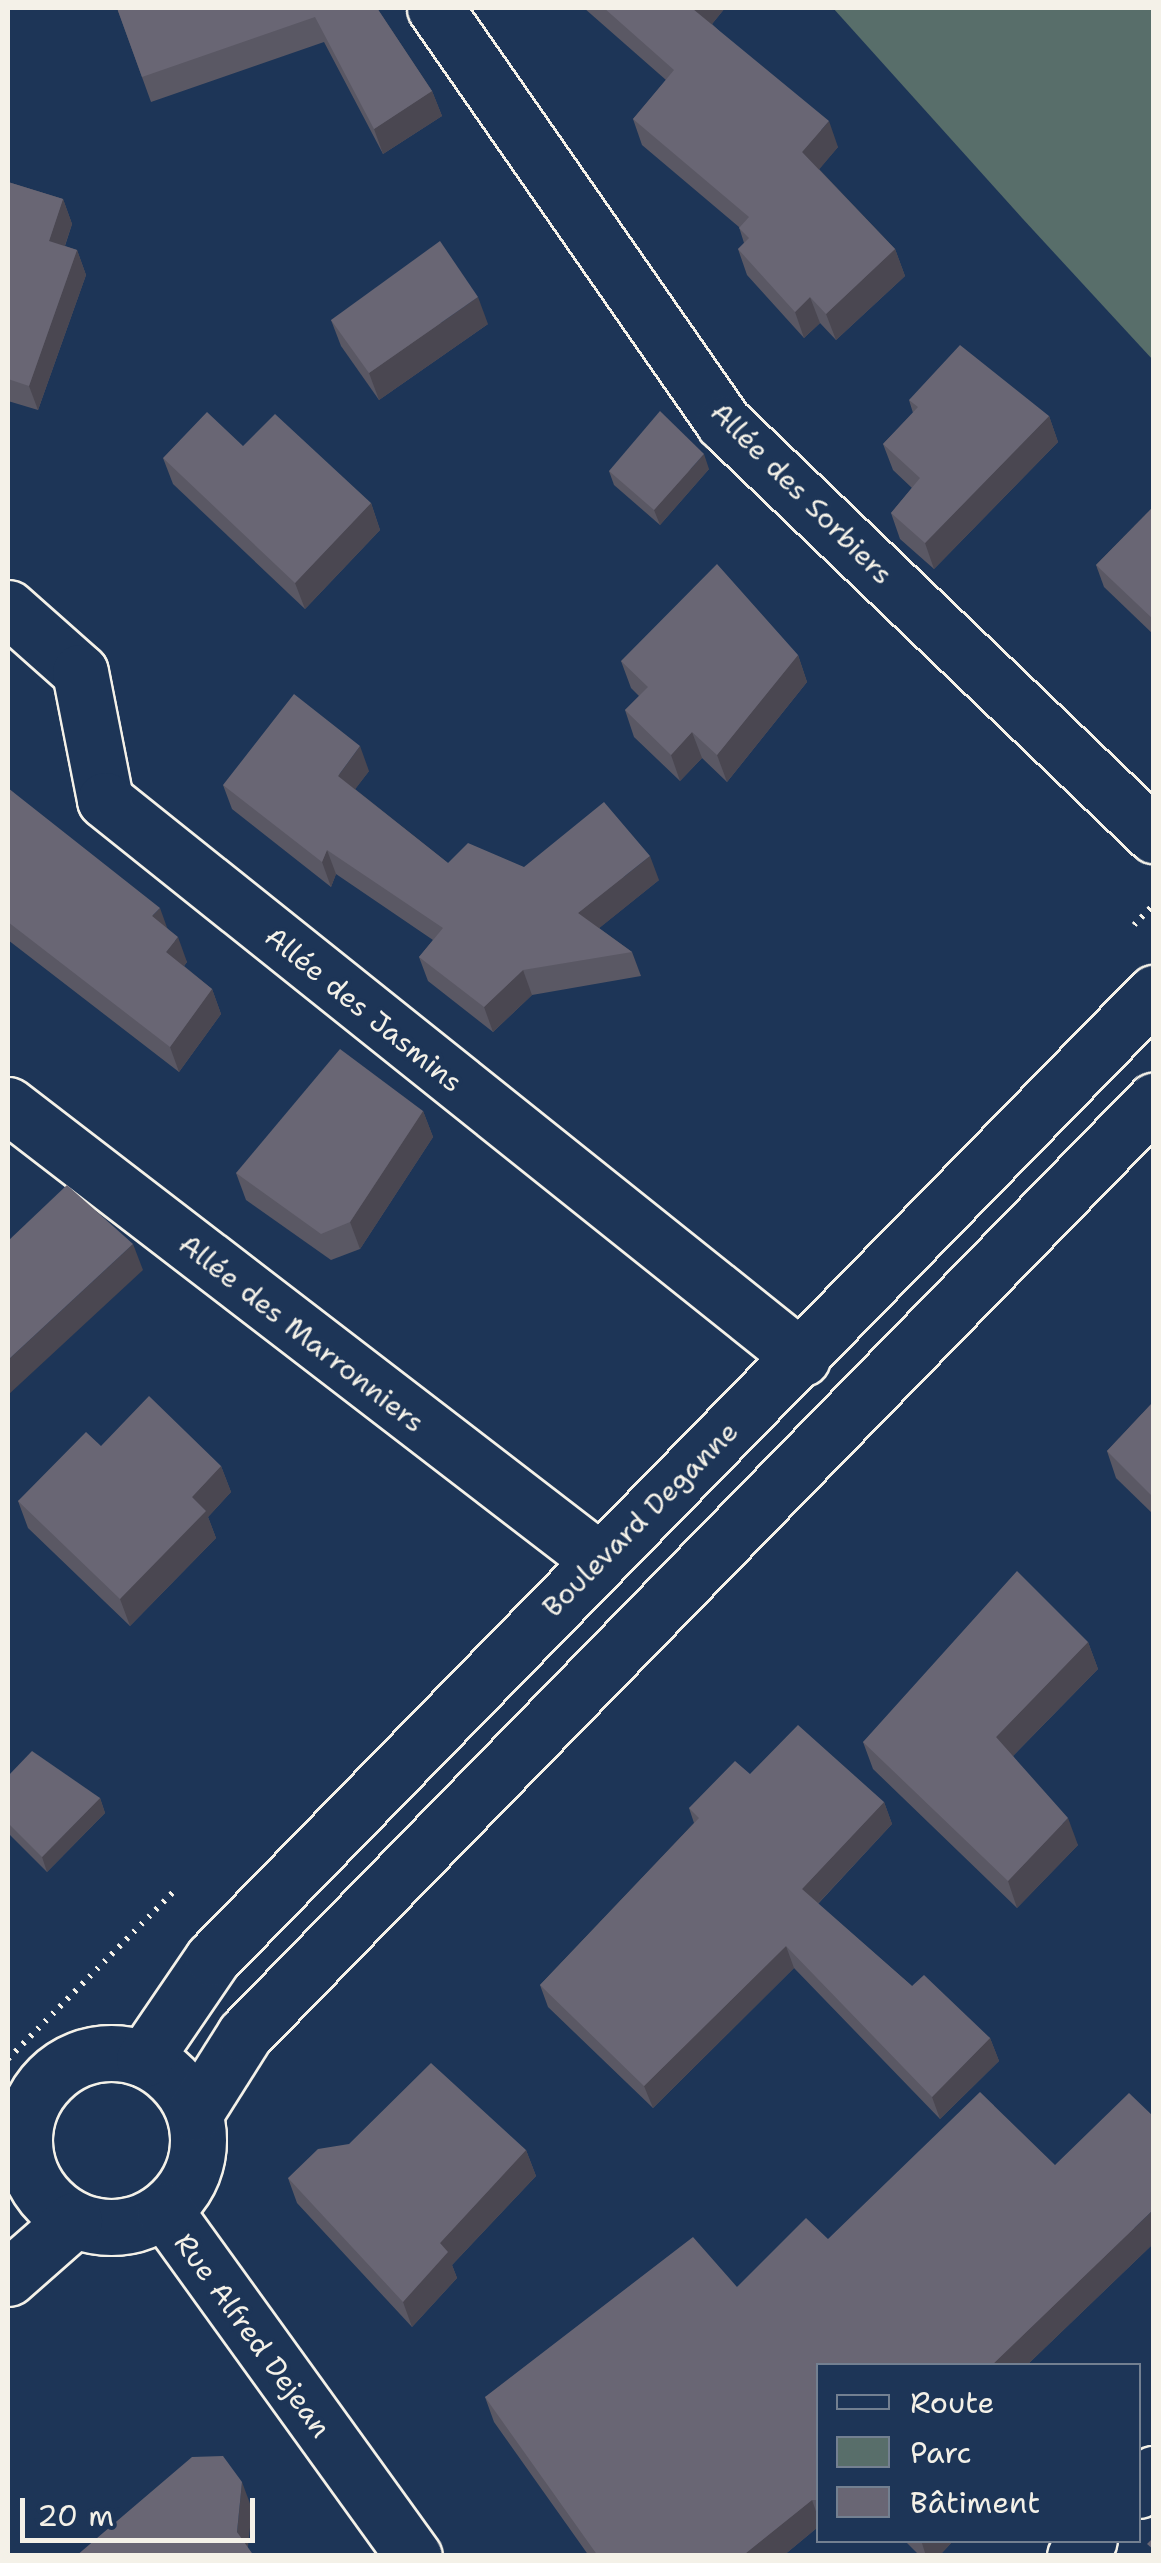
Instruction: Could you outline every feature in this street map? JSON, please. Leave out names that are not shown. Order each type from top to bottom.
[{"type":"street","name":"Allée des Sorbiers","points":[[435,8],[724,423],[1154,835]]},
{"type":"street","name":"Allée des Jasmins","points":[[8,608],[80,672],[105,800],[802,1358]]},
{"type":"street","name":"Boulevard Deganne","points":[[144,2059],[214,1958],[598,1559],[802,1358],[1154,993]]},
{"type":"street","points":[[194,2113],[244,2034],[1154,1101]]},
{"type":"street","name":"Allée des Marronniers","points":[[8,1104],[598,1559]]},
{"type":"street","points":[[92,2055],[144,2059],[174,2081],[194,2113],[195,2167],[164,2210],[120,2228],[74,2220],[21,2190],[24,2130],[46,2082],[92,2055]]},
{"type":"street","name":"Rue Alfred Dejean","points":[[164,2210],[414,2556]]},
{"type":"street","points":[[8,2278],[74,2220]]},
{"type":"green space","points":[[833,8],[1153,8],[1153,360],[1022,218]]},
{"type":"building","points":[[117,8],[377,8],[432,91],[374,129],[315,17],[142,77]]},
{"type":"building","points":[[604,8],[694,8],[829,121],[802,152],[895,249],[826,314],[810,297],[795,312],[738,249],[749,238],[739,228],[749,217],[633,119],[674,70]]},
{"type":"building","points":[[8,182],[63,199],[49,241],[77,250],[29,386],[8,379]]},
{"type":"building","points":[[440,241],[478,297],[369,373],[331,320]]},
{"type":"building","points":[[960,345],[1049,416],[925,543],[891,513],[920,478],[883,444],[918,407],[909,400]]},
{"type":"building","points":[[660,411],[704,454],[654,510],[609,471]]},
{"type":"building","points":[[207,412],[243,446],[275,414],[371,503],[295,583],[163,458]]},
{"type":"building","points":[[1154,506],[1154,620],[1096,565]]},
{"type":"building","points":[[717,564],[798,655],[717,755],[692,732],[671,755],[625,710],[648,687],[621,661]]},
{"type":"building","points":[[294,694],[360,746],[338,776],[448,863],[468,843],[524,867],[604,802],[650,856],[578,913],[632,952],[523,970],[484,1007],[419,957],[443,928],[327,850],[322,862],[223,785]]},
{"type":"building","points":[[8,788],[160,908],[152,916],[178,937],[166,952],[212,989],[170,1047],[8,922]]},
{"type":"building","points":[[340,1049],[423,1111],[350,1222],[321,1234],[236,1173]]},
{"type":"building","points":[[67,1185],[133,1244],[8,1360],[8,1241]]},
{"type":"building","points":[[149,1396],[221,1466],[192,1497],[206,1511],[120,1599],[18,1501],[86,1432],[101,1446]]},
{"type":"building","points":[[1154,1401],[1154,1498],[1107,1451]]},
{"type":"building","points":[[1017,1571],[1088,1642],[996,1737],[1068,1818],[1008,1881],[863,1742]]},
{"type":"building","points":[[798,1725],[884,1802],[802,1889],[912,1986],[924,1975],[990,2038],[932,2097],[786,1946],[644,2086],[540,1985],[699,1818],[689,1808],[735,1761],[750,1774]]},
{"type":"building","points":[[32,1751],[100,1798],[42,1857],[8,1823],[8,1776]]},
{"type":"building","points":[[431,2063],[526,2150],[440,2243],[448,2252],[403,2302],[288,2178],[318,2149],[349,2144]]},
{"type":"building","points":[[980,2092],[1055,2165],[1129,2093],[1154,2117],[1154,2209],[994,2363],[816,2363],[816,2500],[746,2553],[748,2556],[598,2556],[485,2397],[693,2237],[737,2287],[806,2218],[828,2239]]},
{"type":"building","points":[[223,2456],[242,2482],[237,2532],[254,2556],[76,2556],[192,2457]]}]
